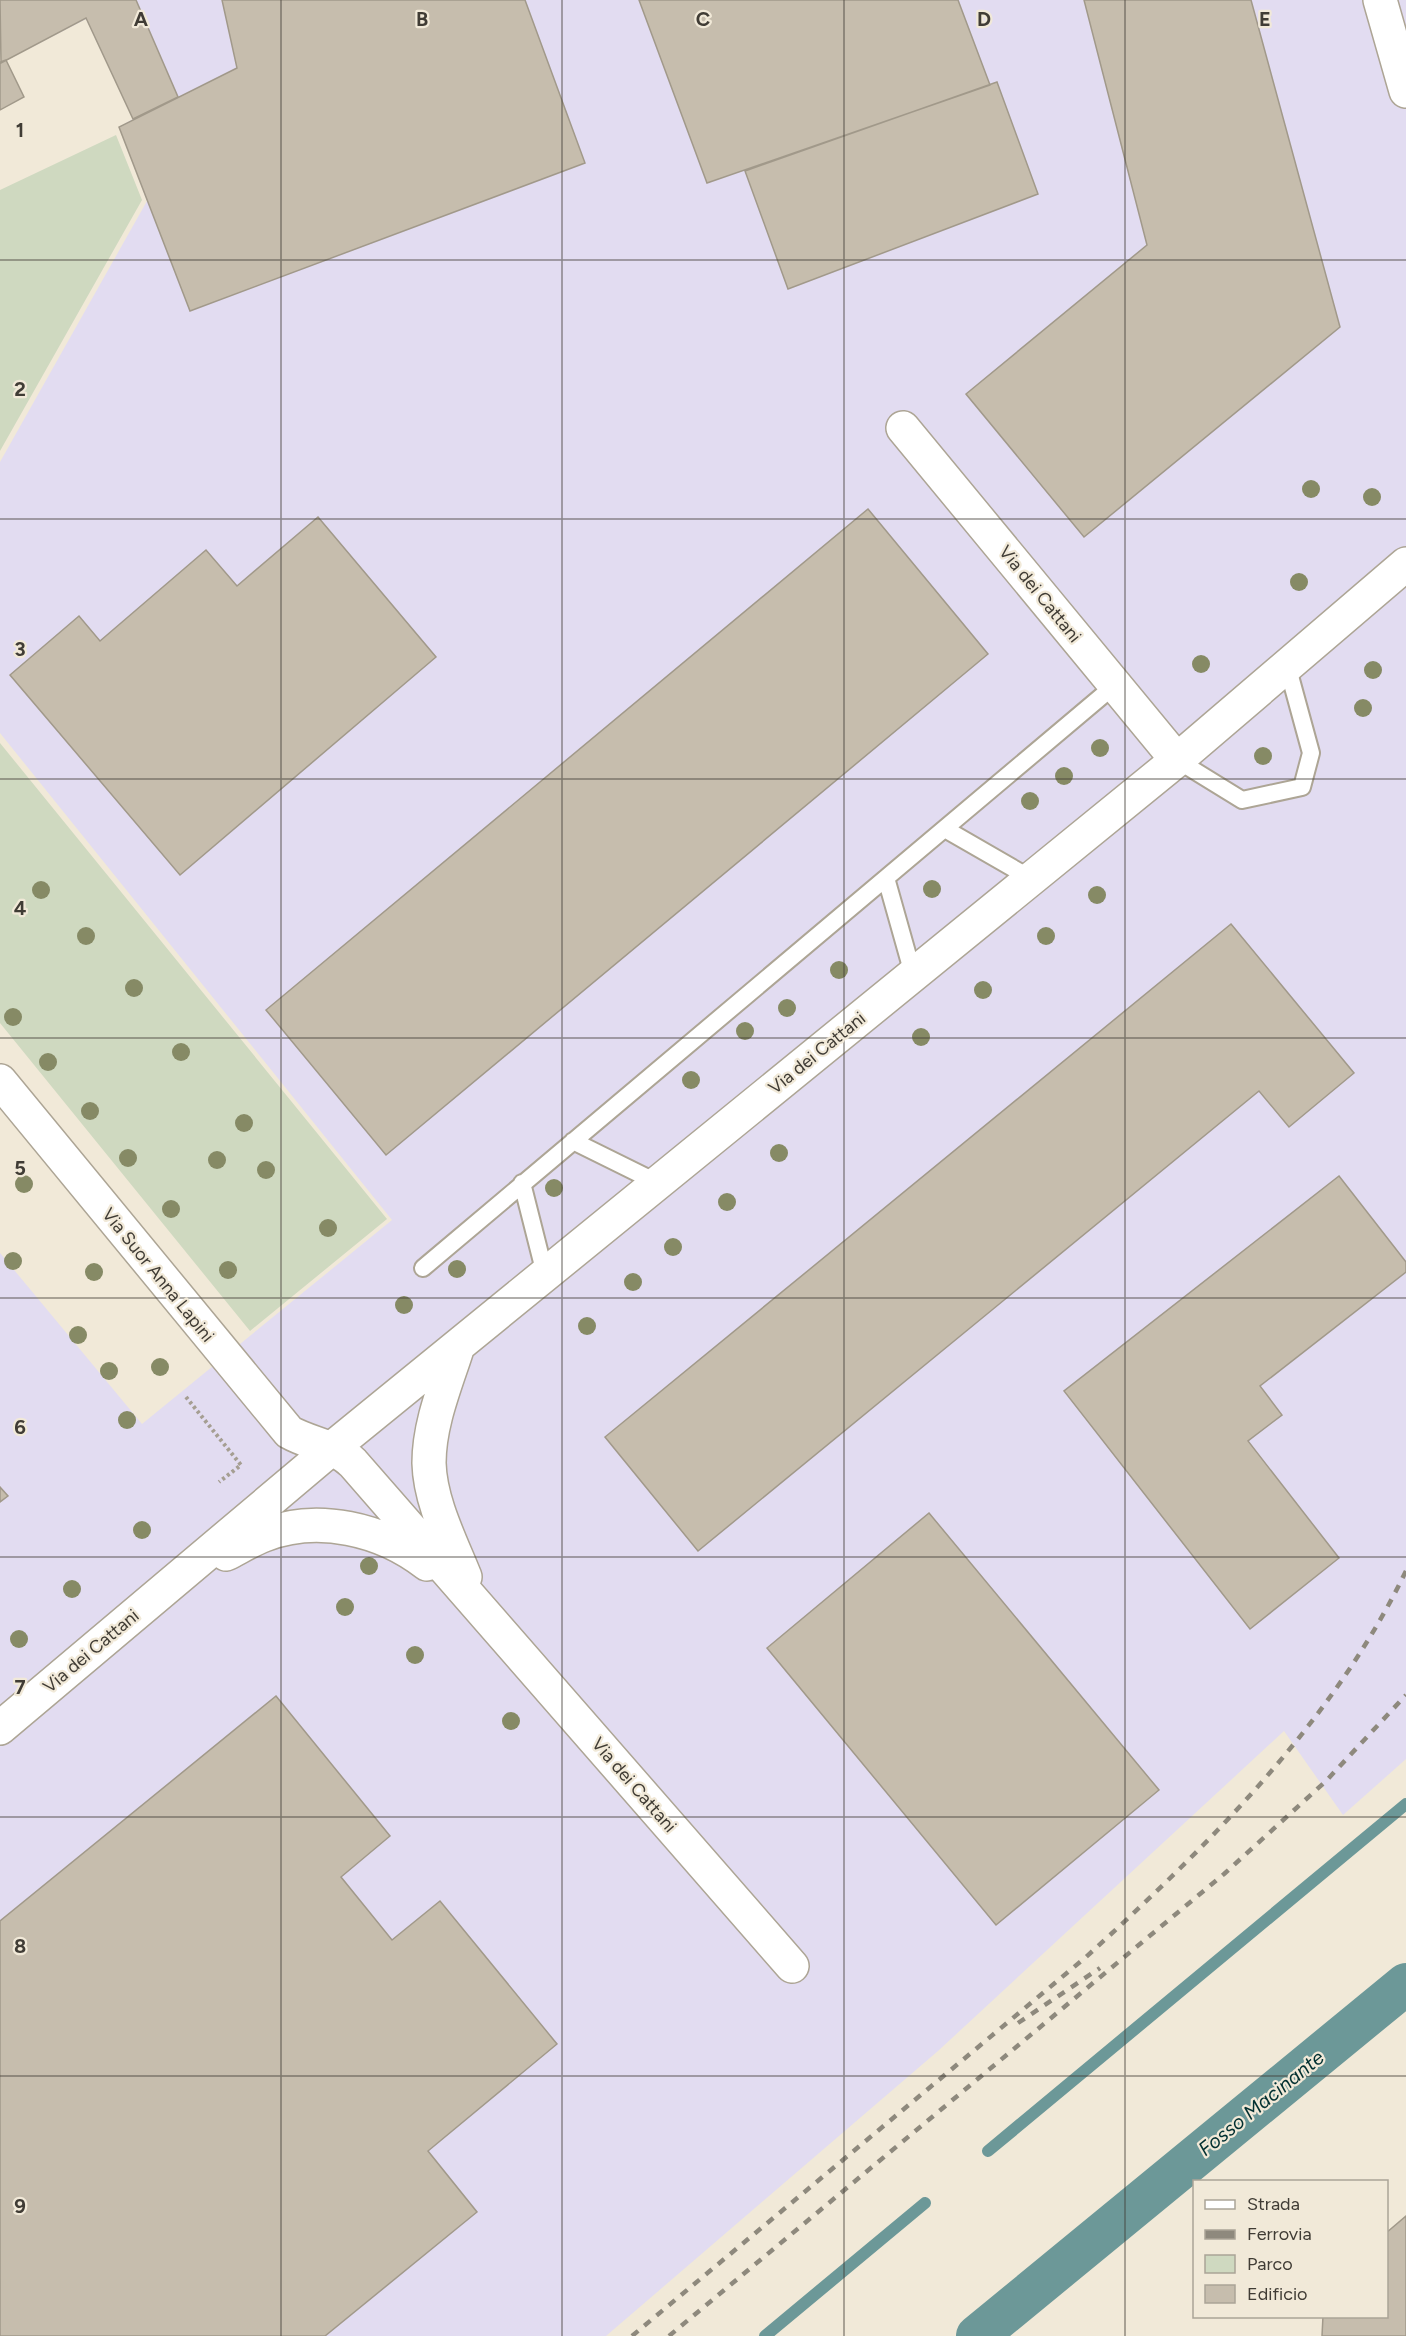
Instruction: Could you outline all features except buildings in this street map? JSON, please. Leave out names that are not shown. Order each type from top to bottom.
[{"type":"street","points":[[1380,0],[1406,91]]},
{"type":"street","name":"Via dei Cattani","points":[[903,428],[1177,760]]},
{"type":"street","name":"Via dei Cattani","points":[[0,1728],[331,1449],[1177,760],[1406,564]]},
{"type":"street","name":"Via Suor Anna Lapini","points":[[0,1081],[289,1432],[310,1443],[331,1449]]},
{"type":"street","name":"Via dei Cattani","points":[[458,1346],[435,1418],[429,1464],[446,1532],[475,1602]]},
{"type":"street","name":"Via dei Cattani","points":[[331,1449],[341,1452],[353,1463],[792,1966]]},
{"type":"street","name":"Via dei Cattani","points":[[183,1574],[264,1535],[285,1529],[331,1526],[393,1541],[475,1602]]},
{"type":"lane","points":[[1177,760],[1242,800],[1302,787],[1311,753],[1287,665]]},
{"type":"lane","points":[[423,1268],[1115,685]]},
{"type":"lane","points":[[945,829],[1030,878]]},
{"type":"lane","points":[[886,878],[913,974]]},
{"type":"lane","points":[[573,1141],[658,1183]]},
{"type":"lane","points":[[522,1184],[545,1274]]},
{"type":"path","points":[[186,1397],[241,1465],[219,1482]]},
{"type":"shaded area","points":[[0,0],[1406,0],[1406,1759],[1343,1815],[1284,1731],[938,2051],[606,2336],[0,2336],[0,1253],[142,1424],[392,1220],[0,733],[0,462],[147,201],[119,127],[133,119],[86,19],[1,63]]},
{"type":"green space","points":[[116,135],[142,200],[0,451],[0,190]]},
{"type":"green space","points":[[0,743],[387,1219],[250,1331],[0,1023]]},
{"type":"waterway","points":[[988,2151],[1406,1804]]},
{"type":"waterway","name":"Fosso Macinante","points":[[977,2336],[1406,1984]]},
{"type":"waterway","points":[[765,2336],[925,2203]]},
{"type":"railway","points":[[632,2336],[1086,1957],[1178,1871],[1265,1779],[1305,1730],[1342,1679],[1376,1626],[1406,1571]]},
{"type":"railway","points":[[669,2336],[1224,1874],[1326,1781],[1406,1695]]},
{"type":"railway","points":[[1018,2023],[1100,1968]]}]
